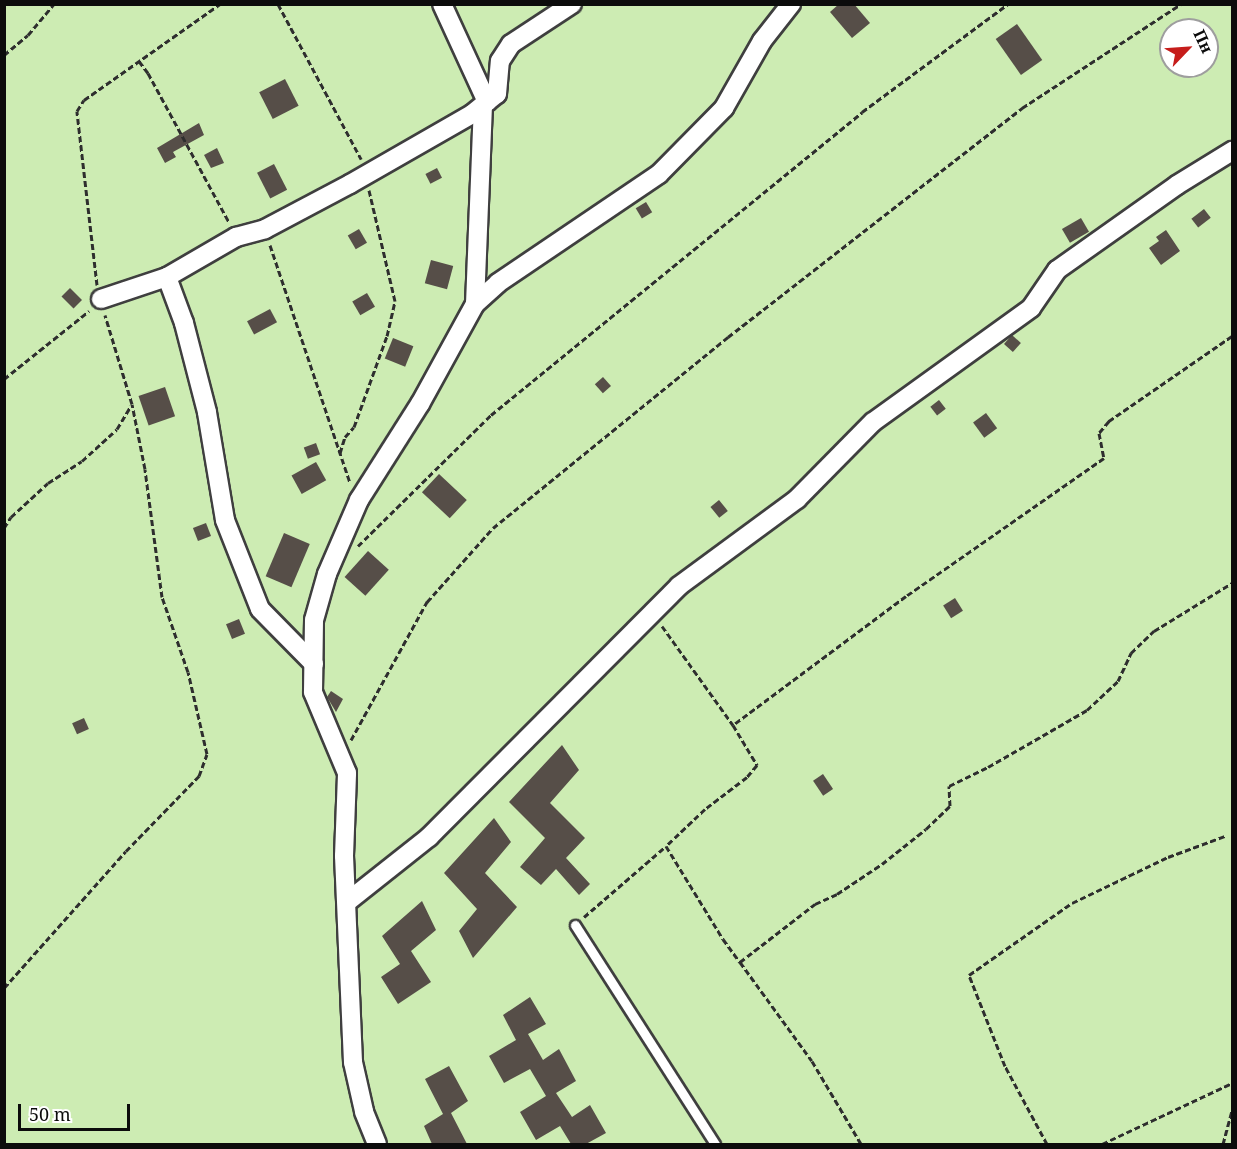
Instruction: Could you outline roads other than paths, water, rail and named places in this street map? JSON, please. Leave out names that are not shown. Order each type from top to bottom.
[{"type":"street","points":[[442,4],[485,104],[475,304]]},
{"type":"street","points":[[101,299],[167,277],[236,237],[265,229],[445,131],[497,94],[500,61],[511,44],[572,4]]},
{"type":"street","points":[[377,1144],[364,1111],[354,1062],[344,856],[347,773],[313,692],[314,620],[327,574],[359,500],[420,404],[475,304],[498,283],[659,174],[724,108],[762,41],[791,4]]},
{"type":"street","points":[[346,902],[429,837],[679,586],[797,499],[873,423],[1031,308],[1057,270],[1177,185],[1233,151]]},
{"type":"street","points":[[167,277],[184,323],[207,412],[225,520],[260,609],[314,664]]},
{"type":"lane","points":[[575,925],[715,1144]]}]
